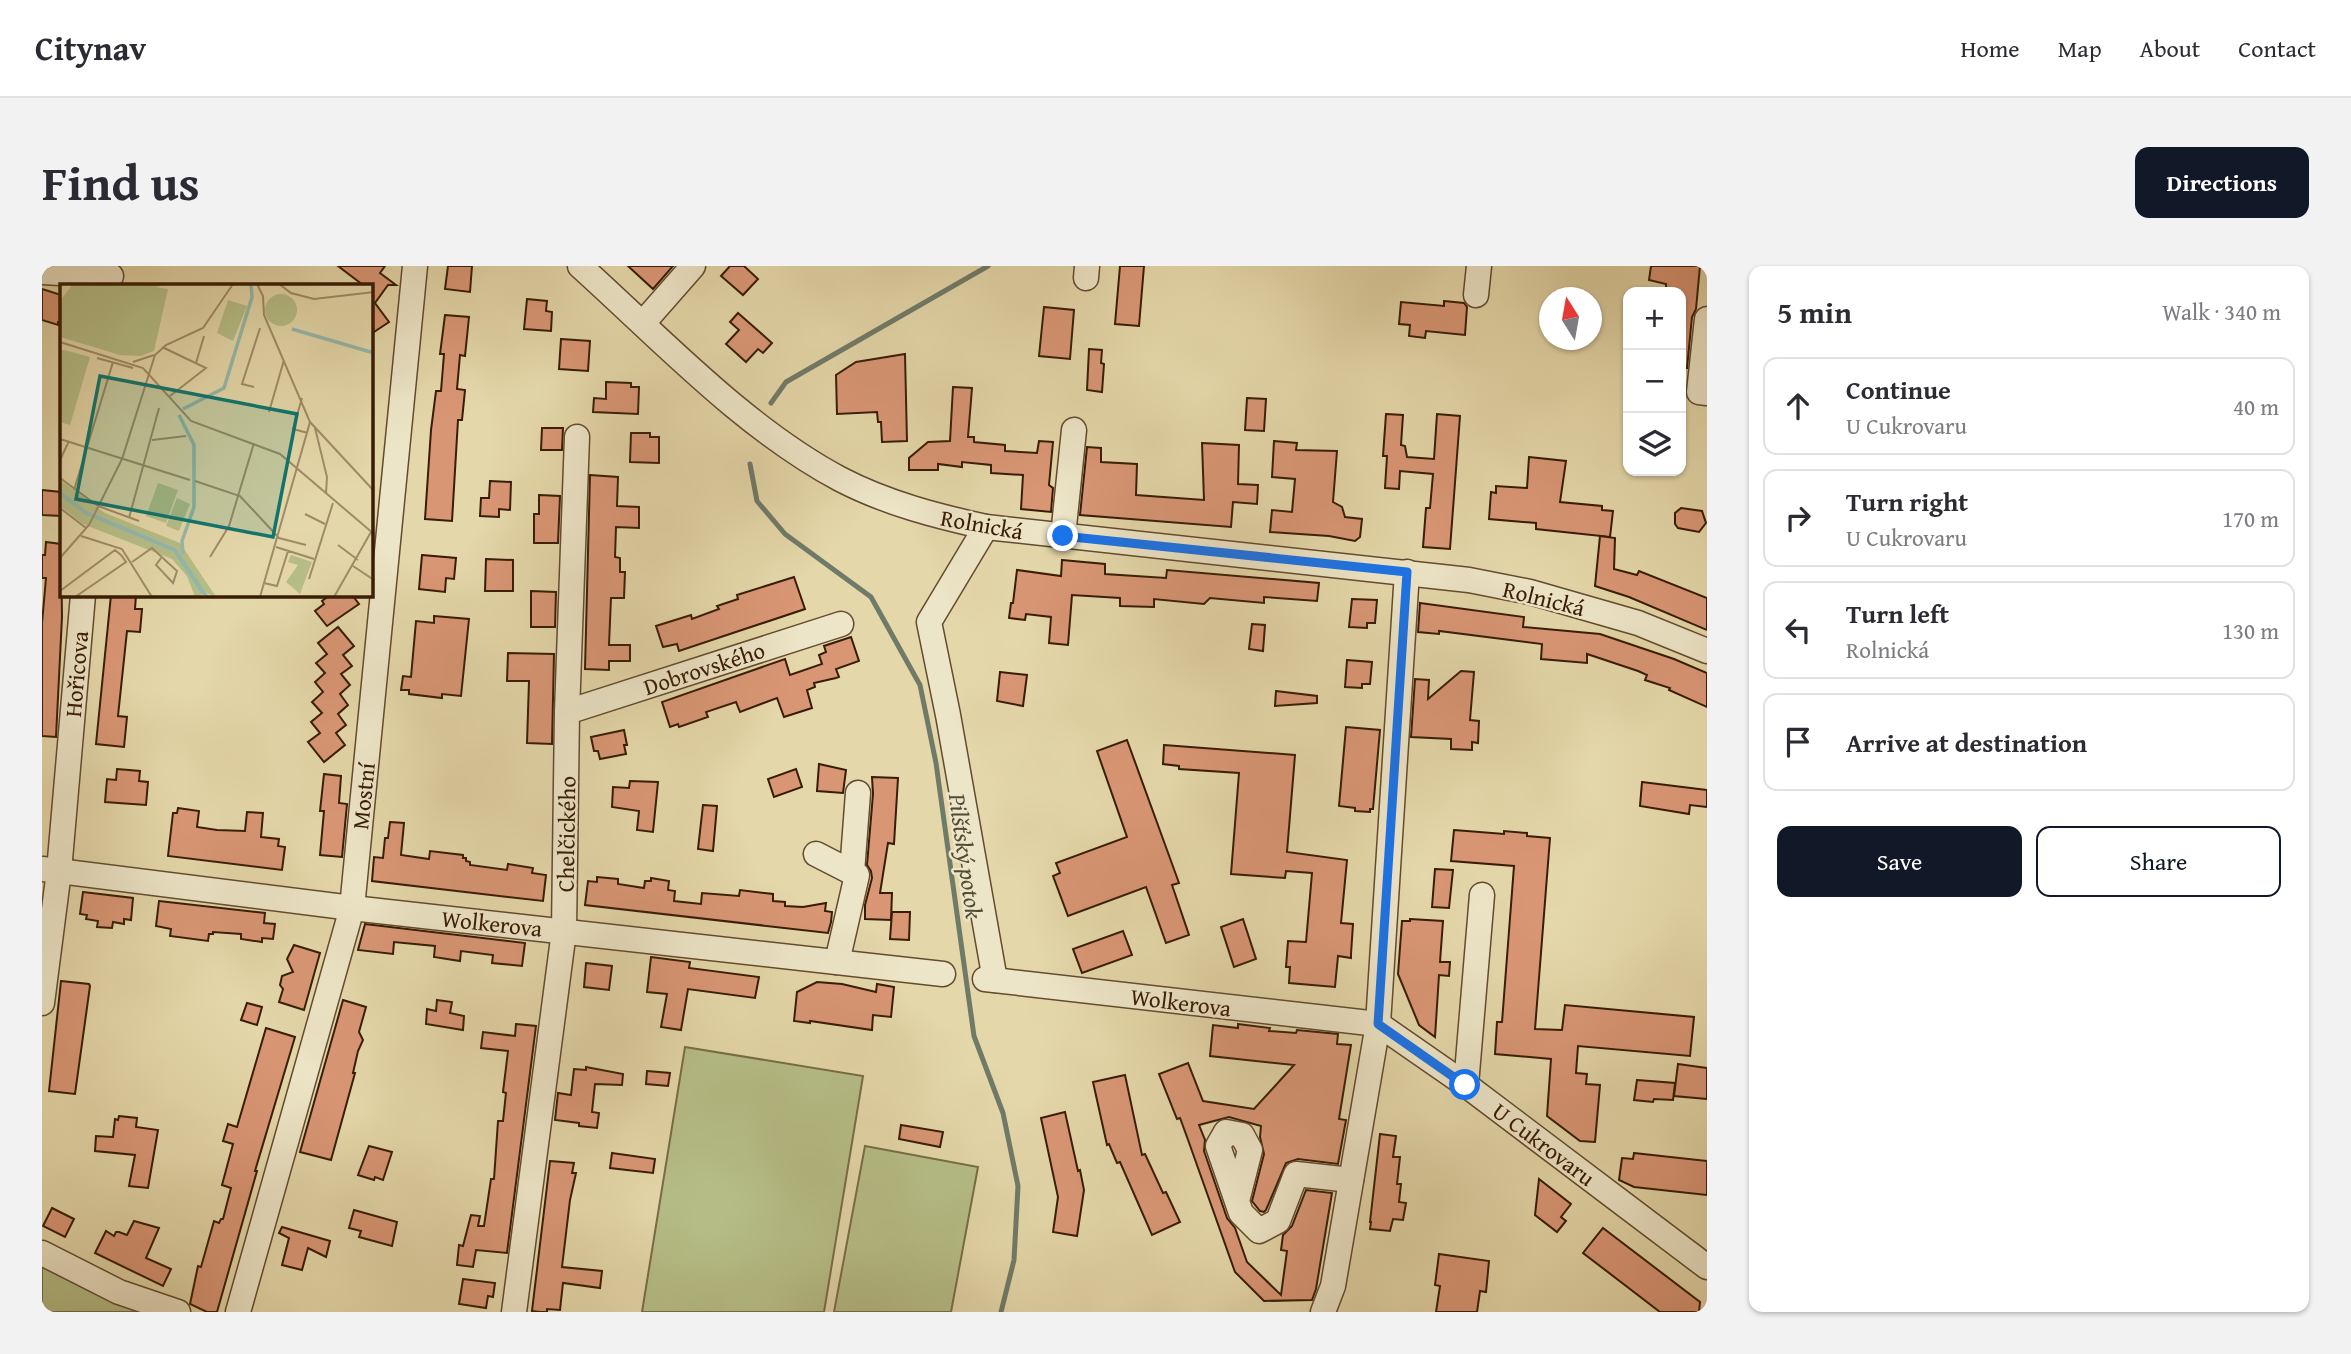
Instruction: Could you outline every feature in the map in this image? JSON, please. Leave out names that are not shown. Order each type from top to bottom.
[{"type":"street","name":"Mostní","points":[[238,1312],[352,908],[415,266]]},
{"type":"street","name":"Rolnická","points":[[580,266],[757,423],[805,458],[839,478],[886,500],[936,516],[986,527],[1469,580],[1530,592],[1639,623],[1707,651]]},
{"type":"street","points":[[643,323],[693,266]]},
{"type":"street","points":[[1476,295],[1479,266]]},
{"type":"street","points":[[42,272],[112,276]]},
{"type":"street","points":[[1707,319],[1699,393],[1707,393]]},
{"type":"street","points":[[1063,536],[1074,430]]},
{"type":"street","name":"Chelčického","points":[[514,1312],[564,931],[567,712],[577,438]]},
{"type":"street","name":"Wolkerova","points":[[986,527],[929,622],[948,715],[990,980],[1378,1024]]},
{"type":"street","points":[[1319,1312],[1333,1286],[1378,1024],[1407,572]]},
{"type":"street","name":"Hořicova","points":[[42,1003],[50,870],[83,597]]},
{"type":"street","name":"Dobrovského","points":[[567,712],[841,624]]},
{"type":"street","points":[[852,872],[858,793]]},
{"type":"street","points":[[816,854],[857,875],[837,962]]},
{"type":"street","name":"Wolkerova","points":[[50,870],[352,908],[943,974]]},
{"type":"street","points":[[1465,1085],[1482,895]]},
{"type":"street","name":"U Cukrovaru","points":[[1378,1024],[1465,1085],[1707,1267]]},
{"type":"street","points":[[1237,1200],[1241,1213],[1259,1231],[1278,1221],[1296,1174],[1351,1180]]},
{"type":"street","points":[[42,1253],[119,1292],[178,1312]]},
{"type":"green space","points":[[685,1047],[863,1076],[824,1312],[642,1312]]},
{"type":"green space","points":[[865,1146],[978,1167],[951,1312],[834,1312]]},
{"type":"green space","points":[[42,1261],[145,1312],[42,1312]]},
{"type":"building","points":[[338,266],[385,266],[380,273],[396,285],[388,285],[375,303],[389,322],[373,333],[373,284],[362,284]]},
{"type":"building","points":[[448,266],[472,266],[470,292],[445,289]]},
{"type":"building","points":[[628,266],[673,266],[653,289]]},
{"type":"building","points":[[730,266],[744,266],[758,279],[743,295],[721,276]]},
{"type":"building","points":[[1120,266],[1144,266],[1139,326],[1115,324]]},
{"type":"building","points":[[1651,266],[1700,266],[1687,368],[1686,287],[1666,287],[1666,284],[1649,280]]},
{"type":"building","points":[[42,289],[60,295],[58,325],[42,320]]},
{"type":"building","points":[[527,299],[547,301],[546,311],[552,312],[551,331],[524,329]]},
{"type":"building","points":[[1444,301],[1464,303],[1467,307],[1465,335],[1426,331],[1425,338],[1409,336],[1410,325],[1399,324],[1401,302],[1444,306]]},
{"type":"building","points":[[1044,307],[1074,310],[1070,359],[1039,356]]},
{"type":"building","points":[[738,313],[772,343],[763,353],[758,349],[746,362],[726,344],[739,330],[730,322]]},
{"type":"building","points":[[445,315],[469,317],[465,356],[460,355],[457,389],[465,390],[462,420],[458,420],[452,521],[425,519],[431,430],[436,391],[441,391],[444,354],[440,354]]},
{"type":"building","points":[[561,339],[590,341],[588,371],[559,369]]},
{"type":"building","points":[[1089,349],[1102,350],[1102,392],[1087,390]]},
{"type":"building","points":[[905,354],[907,441],[882,442],[881,422],[878,422],[877,412],[837,414],[836,375],[856,362]]},
{"type":"building","points":[[606,382],[631,383],[631,387],[639,387],[638,414],[593,412],[594,398],[606,399]]},
{"type":"building","points":[[953,387],[972,388],[968,437],[974,437],[974,442],[1005,445],[1005,451],[1037,453],[1039,441],[1053,442],[1049,485],[1053,488],[1051,512],[1021,509],[1023,475],[991,473],[991,465],[962,462],[962,467],[938,464],[938,470],[909,470],[909,458],[928,442],[950,441]]},
{"type":"building","points":[[1247,398],[1266,399],[1264,431],[1245,430]]},
{"type":"building","points":[[1386,414],[1403,415],[1401,445],[1405,446],[1407,457],[1434,459],[1437,414],[1460,416],[1450,549],[1423,547],[1426,508],[1430,508],[1433,474],[1400,471],[1399,489],[1385,488],[1387,456],[1383,456]]},
{"type":"building","points":[[542,428],[563,428],[562,450],[541,450]]},
{"type":"building","points":[[631,433],[650,433],[650,437],[659,437],[659,463],[630,462]]},
{"type":"building","points":[[1274,441],[1297,443],[1296,450],[1337,451],[1333,502],[1342,507],[1345,517],[1362,519],[1360,537],[1355,541],[1329,536],[1270,532],[1272,510],[1292,512],[1295,479],[1272,477]]},
{"type":"building","points":[[1202,443],[1239,445],[1238,484],[1258,485],[1257,504],[1233,502],[1231,527],[1080,515],[1087,447],[1101,448],[1101,462],[1137,464],[1136,495],[1204,500]]},
{"type":"building","points":[[1529,457],[1566,461],[1560,502],[1602,506],[1602,510],[1613,511],[1610,537],[1536,529],[1536,523],[1489,519],[1491,492],[1496,493],[1496,486],[1527,488]]},
{"type":"building","points":[[590,475],[618,477],[617,506],[639,507],[639,528],[616,527],[615,557],[620,558],[620,572],[625,572],[624,598],[611,598],[609,645],[630,645],[630,661],[609,661],[609,670],[585,669]]},
{"type":"building","points":[[490,481],[511,482],[510,510],[499,509],[499,517],[480,516],[481,498],[489,498]]},
{"type":"building","points":[[42,490],[60,492],[60,516],[42,515]]},
{"type":"building","points":[[539,495],[560,496],[558,543],[534,543],[534,514],[539,514]]},
{"type":"building","points":[[1681,508],[1702,511],[1706,523],[1699,532],[1678,528],[1675,524],[1675,513]]},
{"type":"building","points":[[1600,536],[1615,538],[1614,569],[1637,575],[1639,571],[1707,598],[1707,630],[1629,597],[1595,586]]},
{"type":"building","points":[[46,542],[60,544],[62,617],[56,737],[42,736],[42,623],[46,578],[42,578],[42,555],[45,555]]},
{"type":"building","points":[[422,555],[456,558],[454,579],[446,578],[445,592],[419,589]]},
{"type":"building","points":[[486,559],[513,560],[513,591],[485,591]]},
{"type":"building","points":[[1062,560],[1105,564],[1105,574],[1166,578],[1167,570],[1319,583],[1317,601],[1264,597],[1264,603],[1210,598],[1204,604],[1154,599],[1154,607],[1120,606],[1120,598],[1072,595],[1068,645],[1049,643],[1051,617],[1026,614],[1025,620],[1009,618],[1011,603],[1017,570],[1061,576]]},
{"type":"building","points":[[794,577],[805,609],[679,651],[677,644],[663,647],[656,626],[691,615],[692,619],[738,599],[737,595]]},
{"type":"building","points":[[531,591],[556,592],[555,627],[531,627]]},
{"type":"building","points":[[111,597],[136,597],[135,609],[142,609],[140,632],[127,631],[118,716],[127,717],[124,747],[96,744]]},
{"type":"building","points":[[327,597],[354,597],[359,604],[327,626],[315,611],[324,604],[322,601]]},
{"type":"building","points":[[1352,599],[1377,600],[1375,623],[1367,623],[1367,628],[1349,627]]},
{"type":"building","points":[[1420,603],[1524,617],[1523,627],[1600,634],[1674,659],[1707,673],[1707,707],[1669,690],[1670,688],[1645,680],[1647,675],[1638,671],[1587,654],[1587,663],[1541,659],[1542,644],[1439,631],[1439,634],[1418,632]]},
{"type":"building","points":[[434,616],[469,619],[461,696],[442,694],[442,698],[409,694],[409,690],[401,690],[403,676],[411,677],[416,621],[434,623]]},
{"type":"building","points":[[1252,624],[1265,625],[1263,651],[1249,649]]},
{"type":"building","points":[[338,627],[354,646],[343,655],[352,666],[341,674],[350,685],[340,694],[348,705],[338,714],[346,725],[336,733],[345,745],[324,762],[308,742],[320,733],[311,722],[322,713],[312,702],[323,692],[315,682],[325,673],[316,663],[327,654],[318,643]]},
{"type":"building","points":[[851,637],[859,661],[836,669],[839,677],[814,683],[815,687],[807,690],[812,708],[784,717],[777,698],[740,712],[736,702],[706,712],[708,717],[679,727],[678,724],[670,727],[662,702],[785,659],[790,675],[822,664],[819,655],[826,652],[824,646]]},
{"type":"building","points":[[508,653],[554,654],[552,744],[527,743],[529,681],[507,681]]},
{"type":"building","points":[[1347,660],[1372,662],[1370,684],[1362,684],[1362,688],[1345,687]]},
{"type":"building","points":[[1461,671],[1474,672],[1470,720],[1479,721],[1478,743],[1472,742],[1472,750],[1451,749],[1451,739],[1411,737],[1415,679],[1429,680],[1428,699]]},
{"type":"building","points":[[1000,672],[1027,675],[1023,706],[997,701]]},
{"type":"building","points":[[1276,691],[1317,696],[1317,703],[1275,706]]},
{"type":"building","points":[[1346,727],[1380,730],[1373,809],[1370,809],[1370,812],[1339,806]]},
{"type":"building","points":[[624,730],[626,754],[600,759],[598,751],[594,751],[591,737]]},
{"type":"building","points":[[1127,740],[1179,883],[1172,885],[1189,935],[1166,943],[1146,887],[1068,916],[1053,876],[1060,873],[1056,863],[1127,837],[1097,751]]},
{"type":"building","points":[[1164,745],[1295,755],[1287,852],[1347,860],[1341,923],[1353,924],[1351,958],[1338,956],[1335,987],[1289,983],[1290,967],[1286,967],[1288,941],[1306,942],[1312,873],[1286,871],[1285,878],[1231,874],[1239,773],[1179,769],[1179,766],[1163,764]]},
{"type":"building","points":[[819,764],[846,770],[843,793],[817,791]]},
{"type":"building","points":[[117,769],[140,771],[139,781],[148,782],[146,805],[105,802],[107,779],[116,780]]},
{"type":"building","points":[[796,769],[802,787],[774,797],[768,779]]},
{"type":"building","points":[[324,774],[341,776],[339,803],[347,804],[342,857],[320,855],[324,811],[320,811]]},
{"type":"building","points":[[872,777],[898,778],[894,844],[888,843],[880,893],[892,893],[891,920],[865,919],[865,905],[872,878],[867,865]]},
{"type":"building","points":[[630,781],[658,782],[653,832],[637,830],[639,811],[612,807],[613,787],[629,788]]},
{"type":"building","points":[[1642,782],[1707,790],[1707,807],[1690,805],[1689,814],[1640,806]]},
{"type":"building","points":[[703,805],[717,806],[713,851],[698,849]]},
{"type":"building","points":[[178,808],[199,811],[197,827],[217,830],[245,831],[247,812],[263,813],[261,837],[279,839],[278,846],[285,847],[282,870],[168,856],[173,813],[177,813]]},
{"type":"building","points":[[390,822],[404,823],[401,855],[429,859],[430,851],[463,855],[470,865],[507,870],[508,864],[533,868],[532,873],[546,875],[543,901],[372,881],[374,857],[383,858]]},
{"type":"building","points":[[1454,830],[1504,834],[1504,831],[1550,838],[1535,1029],[1562,1030],[1565,1005],[1694,1017],[1690,1056],[1578,1046],[1576,1073],[1587,1074],[1586,1084],[1600,1085],[1595,1142],[1580,1141],[1547,1116],[1551,1059],[1495,1054],[1497,1022],[1502,1022],[1514,866],[1451,861]]},
{"type":"building","points":[[1435,869],[1453,870],[1449,908],[1432,907]]},
{"type":"building","points":[[597,877],[618,879],[618,884],[644,888],[645,881],[651,881],[651,878],[669,881],[668,890],[675,891],[674,901],[701,904],[702,893],[739,896],[740,890],[773,894],[773,901],[785,902],[785,906],[803,907],[826,903],[825,911],[832,912],[831,922],[828,933],[585,905],[588,881],[597,882]]},
{"type":"building","points":[[83,892],[133,898],[131,920],[124,919],[124,924],[113,922],[112,928],[97,927],[98,921],[86,919],[87,915],[80,914]]},
{"type":"building","points":[[159,901],[265,913],[264,923],[275,924],[273,939],[262,938],[262,942],[241,939],[241,934],[213,932],[209,934],[208,941],[170,936],[171,929],[156,926]]},
{"type":"building","points":[[892,912],[910,912],[909,940],[890,939]]},
{"type":"building","points":[[1243,919],[1256,959],[1234,967],[1221,927]]},
{"type":"building","points":[[1402,921],[1443,921],[1440,962],[1450,962],[1449,976],[1439,975],[1435,1037],[1419,1025],[1398,974]]},
{"type":"building","points":[[365,924],[525,943],[522,966],[492,963],[493,955],[461,951],[460,961],[434,957],[435,946],[394,942],[393,954],[358,950]]},
{"type":"building","points":[[1123,931],[1132,955],[1082,973],[1073,949]]},
{"type":"building","points":[[294,945],[320,953],[304,1010],[279,1002],[283,989],[280,985],[282,976],[293,972],[287,959]]},
{"type":"building","points":[[651,957],[690,962],[689,968],[759,977],[755,998],[688,989],[681,1030],[661,1027],[667,994],[647,992]]},
{"type":"building","points":[[586,963],[612,966],[609,990],[584,987]]},
{"type":"building","points":[[61,981],[90,986],[75,1094],[49,1091]]},
{"type":"building","points":[[817,982],[842,984],[876,992],[877,984],[894,987],[891,1017],[873,1015],[872,1030],[794,1021],[797,992]]},
{"type":"building","points":[[343,1000],[366,1007],[359,1032],[363,1040],[331,1160],[300,1152]]},
{"type":"building","points":[[437,1000],[452,1002],[450,1013],[464,1016],[463,1030],[426,1024],[427,1009],[436,1011]]},
{"type":"building","points":[[247,1003],[262,1007],[257,1025],[241,1020]]},
{"type":"building","points":[[516,1024],[536,1026],[507,1253],[476,1250],[473,1267],[457,1265],[459,1245],[463,1246],[471,1215],[480,1216],[478,1226],[484,1226],[491,1179],[494,1179],[498,1121],[503,1121],[508,1051],[481,1048],[483,1032],[515,1036]]},
{"type":"building","points":[[1238,1024],[1270,1028],[1269,1031],[1296,1033],[1297,1030],[1338,1034],[1337,1044],[1351,1045],[1339,1119],[1346,1120],[1338,1164],[1298,1159],[1286,1163],[1264,1212],[1252,1201],[1264,1154],[1260,1137],[1261,1126],[1229,1117],[1199,1125],[1205,1140],[1204,1151],[1227,1218],[1235,1228],[1247,1262],[1281,1295],[1287,1251],[1281,1250],[1283,1235],[1292,1226],[1306,1190],[1332,1193],[1312,1300],[1264,1301],[1235,1272],[1180,1118],[1177,1119],[1159,1074],[1188,1063],[1203,1101],[1254,1109],[1294,1065],[1210,1056],[1213,1025],[1238,1028]]},
{"type":"building","points":[[266,1028],[295,1037],[217,1312],[207,1312],[190,1304],[198,1266],[201,1267],[214,1221],[219,1223],[223,1219],[231,1188],[222,1185],[233,1144],[223,1141],[228,1124],[237,1127]]},
{"type":"building","points":[[1678,1064],[1707,1068],[1707,1099],[1674,1096]]},
{"type":"building","points":[[586,1067],[623,1074],[622,1085],[595,1084],[592,1112],[599,1113],[597,1128],[555,1120],[558,1093],[571,1095],[574,1069],[586,1070]]},
{"type":"building","points":[[647,1071],[670,1073],[668,1086],[646,1084]]},
{"type":"building","points":[[1125,1075],[1142,1155],[1145,1154],[1180,1222],[1152,1235],[1120,1162],[1117,1163],[1109,1144],[1107,1145],[1093,1082]]},
{"type":"building","points":[[1637,1080],[1675,1083],[1673,1100],[1634,1100]]},
{"type":"building","points":[[1065,1112],[1084,1190],[1077,1236],[1053,1232],[1058,1197],[1041,1118]]},
{"type":"building","points":[[119,1116],[137,1118],[136,1127],[158,1130],[148,1188],[129,1186],[135,1155],[95,1151],[96,1136],[113,1137],[115,1119],[118,1120]]},
{"type":"building","points":[[901,1125],[943,1132],[940,1147],[899,1139]]},
{"type":"building","points":[[1380,1134],[1396,1136],[1393,1157],[1400,1157],[1397,1184],[1401,1184],[1399,1202],[1406,1203],[1403,1220],[1393,1219],[1390,1231],[1370,1229]]},
{"type":"building","points":[[369,1146],[392,1152],[383,1180],[358,1175]]},
{"type":"building","points":[[612,1153],[655,1159],[653,1173],[610,1168]]},
{"type":"building","points":[[1634,1153],[1707,1161],[1707,1195],[1634,1187],[1619,1180],[1622,1158],[1633,1159]]},
{"type":"building","points":[[550,1161],[574,1163],[572,1173],[576,1173],[562,1267],[602,1271],[600,1288],[563,1283],[560,1310],[547,1309],[547,1312],[540,1312],[532,1311]]},
{"type":"building","points":[[1539,1179],[1571,1204],[1561,1217],[1566,1221],[1557,1232],[1535,1215]]},
{"type":"building","points":[[52,1208],[74,1219],[65,1237],[43,1226]]},
{"type":"building","points":[[354,1210],[397,1222],[392,1246],[359,1237],[361,1231],[349,1228]]},
{"type":"building","points":[[134,1221],[159,1228],[146,1258],[171,1269],[163,1286],[95,1253],[106,1231],[114,1236],[116,1232],[127,1235]]},
{"type":"building","points":[[282,1227],[330,1241],[326,1257],[308,1248],[302,1270],[282,1265],[289,1238],[279,1233]]},
{"type":"building","points":[[1603,1228],[1700,1302],[1699,1312],[1660,1312],[1583,1253]]},
{"type":"building","points":[[1439,1254],[1489,1261],[1486,1292],[1480,1291],[1477,1312],[1436,1312],[1440,1286],[1435,1285]]},
{"type":"building","points":[[463,1279],[495,1283],[493,1297],[488,1296],[486,1308],[459,1304]]},
{"type":"waterway","name":"Pilšťský potok","points":[[771,403],[786,382],[988,266]]},
{"type":"waterway","name":"Pilšťský potok","points":[[750,464],[757,501],[785,534],[871,597],[920,685],[936,763],[974,1036],[1003,1113],[1018,1186],[1014,1260],[1001,1312]]},
{"type":"route","points":[[1063,536],[1407,572],[1378,1024],[1465,1085]]}]
